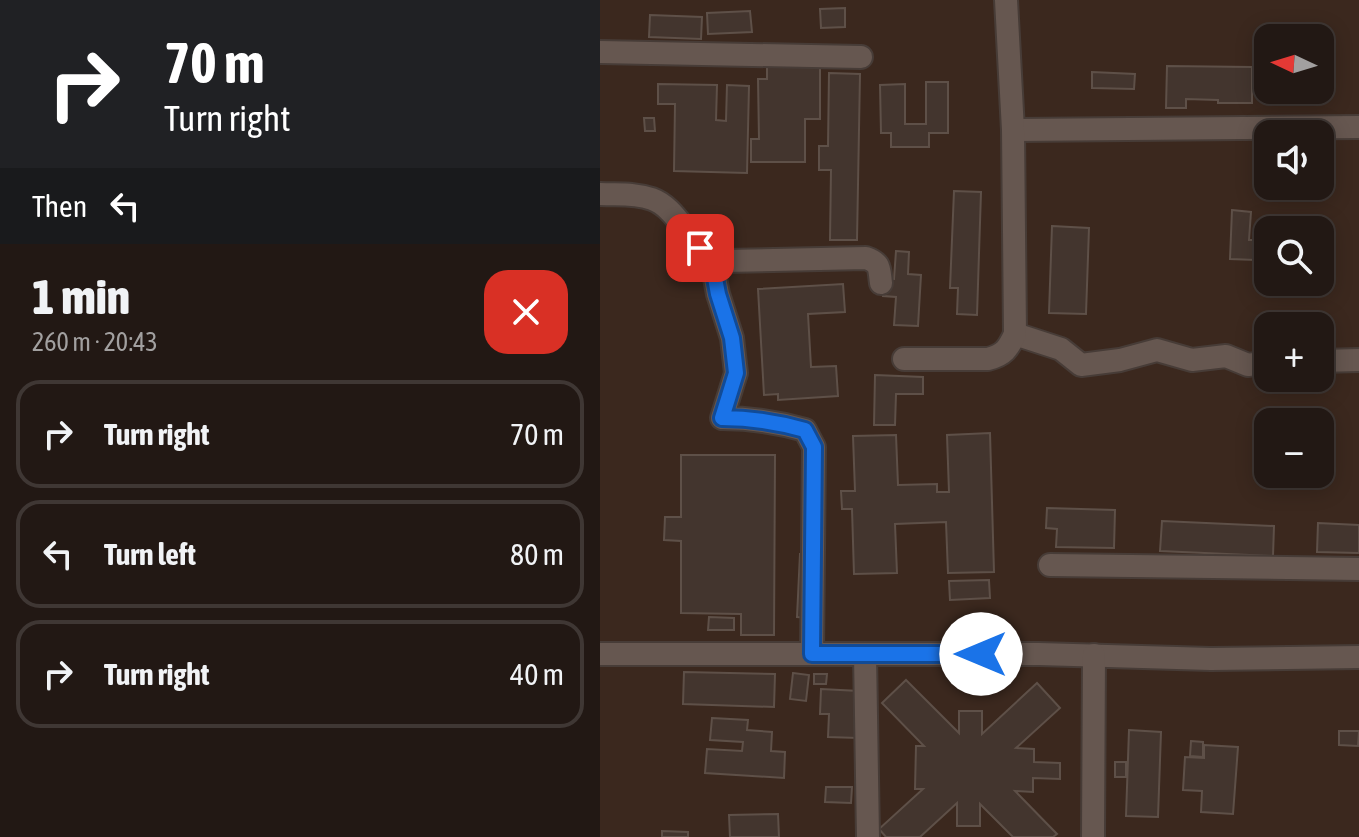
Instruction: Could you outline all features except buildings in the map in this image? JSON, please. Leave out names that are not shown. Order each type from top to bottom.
[{"type":"street","points":[[904,359],[988,359],[1001,356],[1009,348],[1015,334],[1013,130],[1006,0]]},
{"type":"street","points":[[600,52],[861,57]]},
{"type":"street","points":[[1013,130],[1359,127]]},
{"type":"street","points":[[600,194],[653,199],[665,207],[711,257],[724,261],[866,258],[879,266],[881,283]]},
{"type":"street","points":[[711,257],[718,294],[732,338],[736,373],[722,418],[776,422],[805,430],[814,447],[812,654]]},
{"type":"street","points":[[1015,334],[1061,349],[1081,365],[1120,360],[1157,350],[1192,360],[1226,356],[1248,365],[1254,364]]},
{"type":"street","points":[[1334,361],[1359,360]]},
{"type":"street","points":[[1050,565],[1359,569]]},
{"type":"street","points":[[600,654],[1094,655],[1211,659],[1359,657]]},
{"type":"street","points":[[865,654],[868,837]]},
{"type":"street","points":[[1093,837],[1094,655]]},
{"type":"shaded area","points":[[600,0],[1359,0],[1359,837],[600,837]]},
{"type":"route","points":[[700,248],[711,257],[718,294],[732,338],[736,373],[722,418],[776,422],[805,430],[814,447],[812,654],[981,654]]}]
